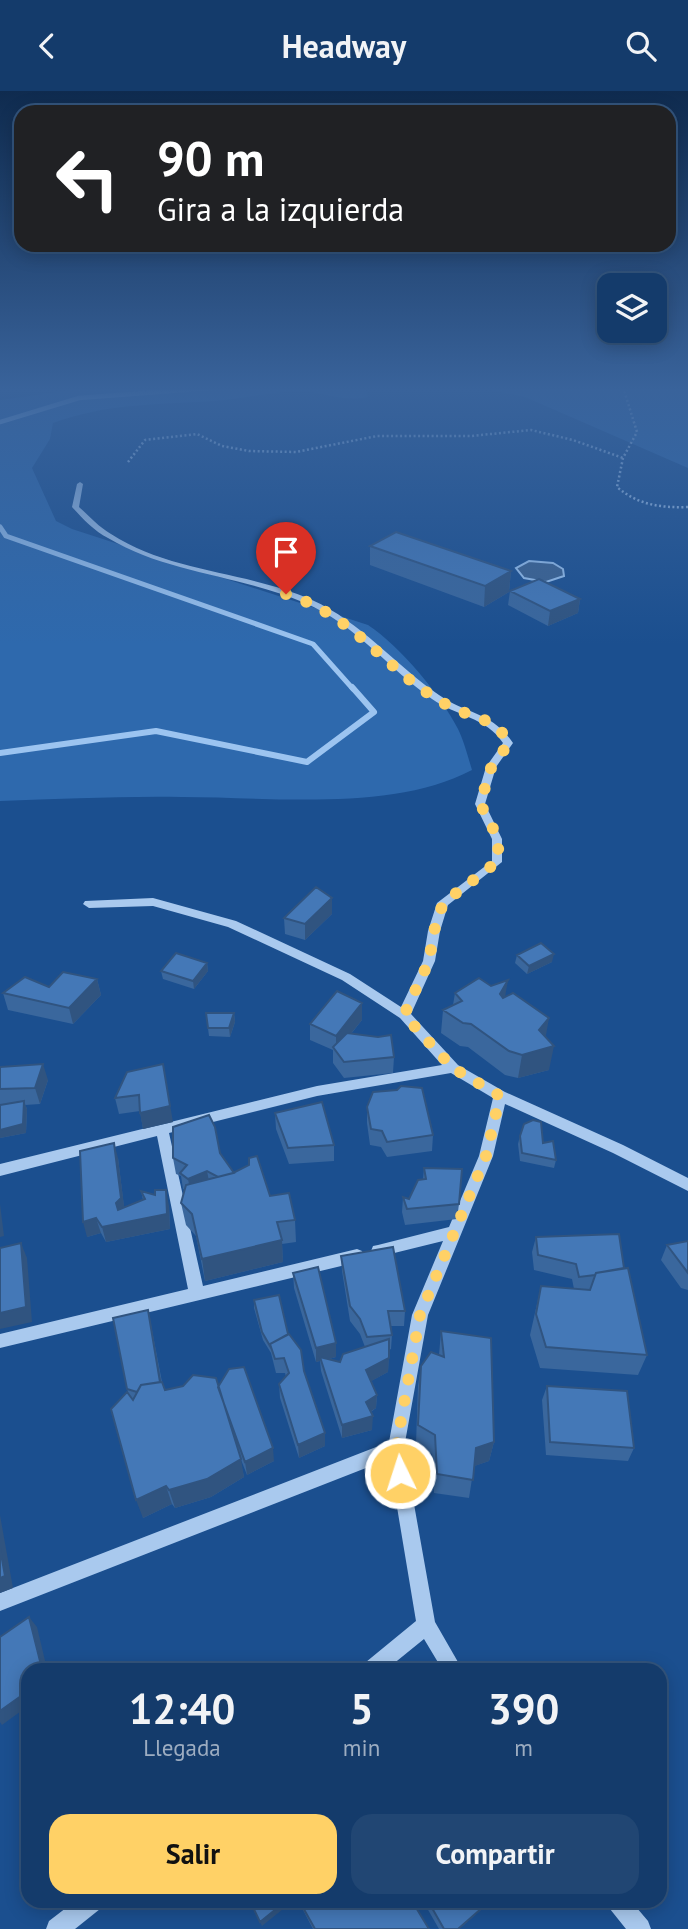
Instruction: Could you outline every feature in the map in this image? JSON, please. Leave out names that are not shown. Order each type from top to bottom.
[{"type":"street","points":[[80,484],[75,507],[110,537],[161,560],[306,601],[355,630],[410,680],[441,701],[501,728],[509,743],[491,768],[480,804],[497,836],[500,849],[497,862],[443,903],[434,931],[429,961],[404,1015]]},
{"type":"street","points":[[89,904],[153,902],[232,924],[346,977],[404,1015],[453,1068],[500,1096],[618,1149],[688,1185]]},
{"type":"street","points":[[0,1170],[317,1091],[453,1068]]},
{"type":"street","points":[[449,1663],[426,1625],[396,1448],[420,1315],[486,1156],[500,1096]]},
{"type":"street","points":[[162,1130],[197,1294]]},
{"type":"street","points":[[0,1341],[456,1232]]},
{"type":"street","points":[[0,1602],[396,1448]]},
{"type":"street","points":[[380,1663],[426,1625]]},
{"type":"street","points":[[57,1929],[83,1908]]},
{"type":"street","points":[[624,1908],[640,1929]]},
{"type":"path","points":[[620,473],[617,487],[630,499],[660,508],[688,507]]},
{"type":"shaded area","points":[[0,473],[34,473],[56,521],[72,529],[368,625],[406,658],[441,701],[460,734],[472,770],[441,783],[406,792],[369,797],[292,800],[136,797],[0,801]]},
{"type":"shaded area","points":[[529,561],[553,563],[563,569],[564,576],[546,582],[524,578],[516,568]]},
{"type":"building","points":[[396,532],[511,571],[485,586],[370,546]]},
{"type":"building","points":[[539,579],[580,599],[550,611],[510,591]]},
{"type":"building","points":[[316,887],[332,898],[305,924],[284,918]]},
{"type":"building","points":[[541,943],[554,954],[529,966],[517,955]]},
{"type":"building","points":[[176,953],[207,963],[193,981],[161,971]]},
{"type":"building","points":[[63,972],[97,979],[69,1008],[3,993],[25,977],[49,987]]},
{"type":"building","points":[[479,978],[491,986],[508,980],[500,994],[503,998],[513,993],[549,1018],[539,1030],[554,1046],[522,1055],[509,1051],[471,1024],[463,1023],[443,1010],[462,1001],[455,993]]},
{"type":"building","points":[[337,991],[362,1003],[336,1036],[310,1024]]},
{"type":"building","points":[[206,1013],[234,1013],[229,1028],[208,1028]]},
{"type":"building","points":[[347,1033],[378,1037],[391,1035],[394,1057],[344,1062],[333,1047]]},
{"type":"building","points":[[43,1064],[35,1088],[0,1089],[0,1067]]},
{"type":"building","points":[[163,1064],[170,1106],[140,1113],[139,1095],[115,1098],[127,1072]]},
{"type":"building","points":[[401,1086],[422,1088],[433,1135],[387,1142],[382,1131],[371,1129],[367,1107],[373,1092],[397,1090]]},
{"type":"building","points":[[24,1101],[23,1124],[0,1130],[0,1105]]},
{"type":"building","points":[[322,1102],[334,1145],[288,1148],[275,1113]]},
{"type":"building","points":[[209,1115],[215,1127],[220,1153],[234,1173],[218,1177],[207,1171],[188,1179],[180,1173],[187,1165],[173,1158],[173,1127]]},
{"type":"building","points":[[533,1120],[541,1122],[543,1143],[553,1141],[556,1160],[522,1153],[520,1136],[524,1124]]},
{"type":"building","points":[[114,1143],[121,1198],[116,1203],[118,1210],[145,1199],[141,1191],[155,1195],[155,1190],[166,1190],[167,1214],[102,1227],[96,1218],[83,1222],[80,1151]]},
{"type":"building","points":[[257,1156],[270,1196],[289,1193],[295,1220],[277,1222],[282,1240],[202,1259],[192,1214],[181,1203],[186,1185],[233,1173],[249,1165],[249,1158]]},
{"type":"building","points":[[424,1168],[462,1169],[459,1204],[407,1209],[403,1197],[409,1199],[418,1180],[426,1179]]},
{"type":"building","points":[[619,1234],[624,1268],[579,1277],[576,1264],[538,1255],[536,1237]]},
{"type":"building","points":[[688,1241],[688,1273],[667,1245]]},
{"type":"building","points":[[21,1243],[26,1307],[0,1313],[0,1248]]},
{"type":"building","points":[[393,1247],[405,1311],[388,1311],[392,1335],[367,1337],[360,1319],[350,1306],[341,1256]]},
{"type":"building","points":[[318,1267],[336,1343],[316,1348],[293,1273]]},
{"type":"building","points":[[628,1268],[647,1355],[546,1347],[536,1314],[541,1286],[590,1290],[596,1273]]},
{"type":"building","points":[[279,1295],[288,1334],[270,1346],[262,1332],[254,1300]]},
{"type":"building","points":[[148,1310],[160,1382],[141,1385],[137,1392],[127,1389],[113,1318]]},
{"type":"building","points":[[441,1331],[491,1338],[494,1442],[476,1448],[473,1480],[437,1474],[435,1435],[418,1425],[421,1366],[431,1352],[444,1357]]},
{"type":"building","points":[[289,1334],[301,1350],[304,1371],[325,1433],[298,1445],[279,1384],[289,1373],[284,1358],[275,1359],[270,1344]]},
{"type":"building","points":[[389,1339],[389,1358],[366,1370],[377,1395],[366,1402],[373,1416],[342,1425],[320,1357],[340,1362],[343,1354]]},
{"type":"building","points":[[244,1367],[273,1448],[245,1462],[218,1387],[229,1369]]},
{"type":"building","points":[[193,1375],[216,1378],[241,1459],[207,1479],[169,1490],[166,1486],[136,1500],[111,1409],[127,1392],[133,1400],[141,1385],[162,1382],[165,1390],[183,1386]]},
{"type":"building","points":[[547,1386],[627,1391],[634,1448],[550,1442]]},
{"type":"building","points":[[0,1548],[5,1576],[0,1578]]},
{"type":"building","points":[[29,1617],[40,1663],[21,1663],[21,1696],[0,1711],[0,1637]]},
{"type":"building","points":[[253,1908],[277,1908],[260,1922]]},
{"type":"building","points":[[303,1908],[416,1908],[429,1929],[315,1929]]},
{"type":"building","points":[[432,1908],[482,1908],[458,1929],[444,1929]]},
{"type":"waterway","points":[[0,527],[6,536],[313,644],[353,689]]},
{"type":"waterway","points":[[0,753],[156,731],[307,762],[374,712],[352,687]]},
{"type":"route","points":[[286,594],[332,613],[410,680],[451,707],[501,728],[509,743],[491,768],[480,804],[497,836],[500,849],[497,862],[443,903],[434,931],[429,961],[404,1015],[453,1068],[500,1096],[486,1156],[420,1315],[396,1448],[400,1473]]}]
